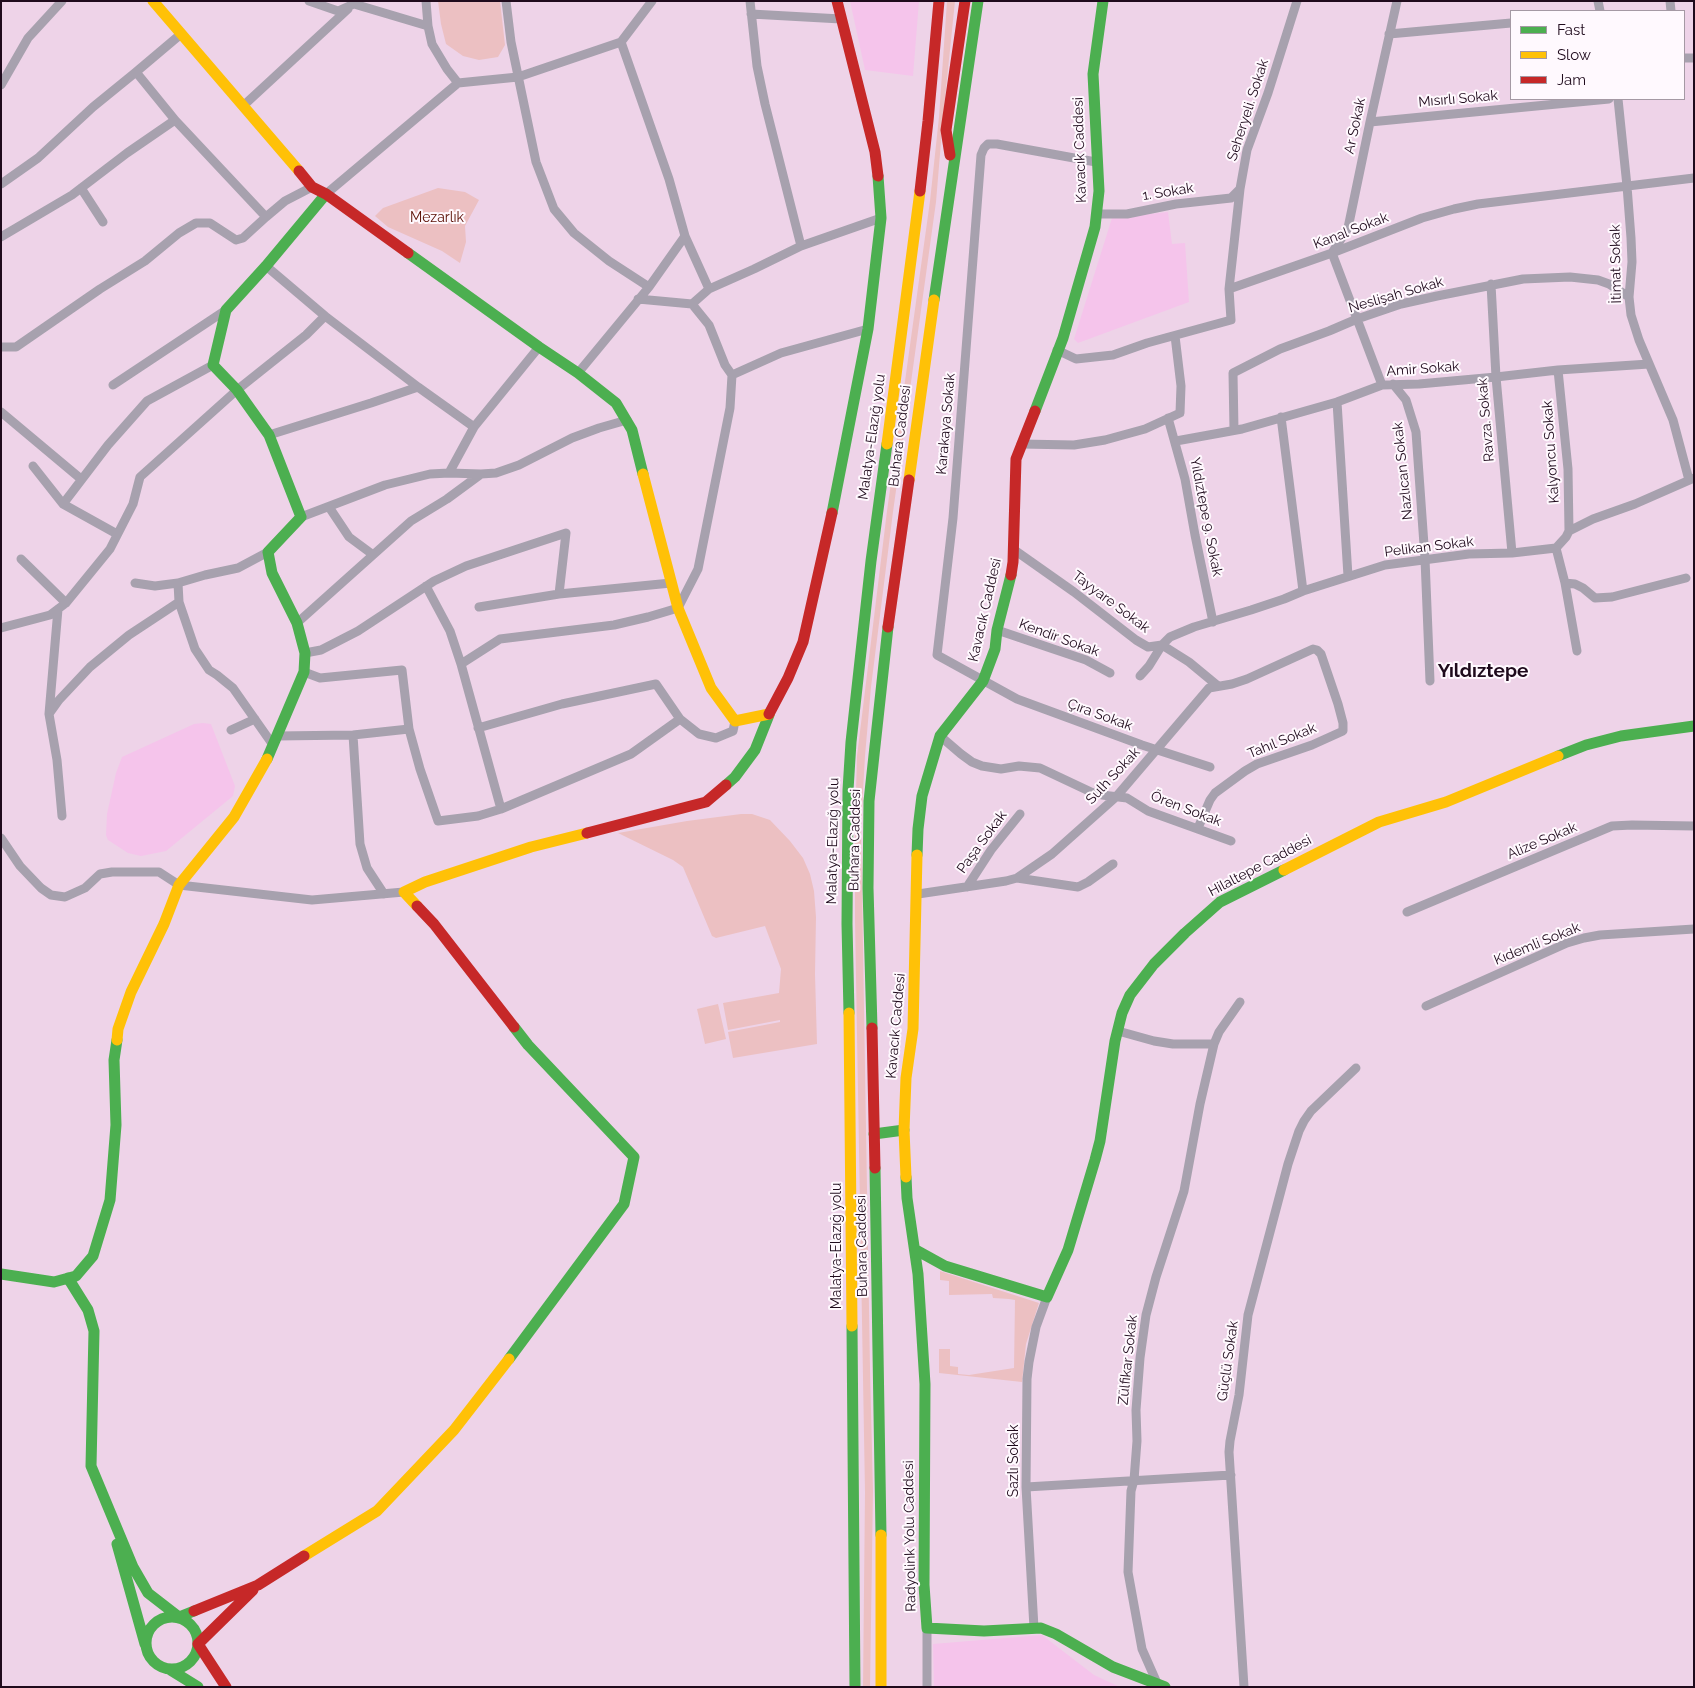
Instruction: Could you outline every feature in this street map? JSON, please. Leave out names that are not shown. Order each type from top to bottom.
[{"type":"main road","points":[[153,1],[312,187],[326,194],[578,373],[616,403],[632,430],[678,608],[711,688],[735,721],[769,715]]},
{"type":"main road","points":[[146,1647],[149,1631],[161,1619],[178,1617],[258,1585],[377,1511],[454,1430],[579,1267],[624,1204],[634,1157],[528,1045],[434,924],[404,892],[425,882],[531,847],[706,802],[735,777],[755,750],[769,715],[788,678],[802,642],[828,532],[868,329],[881,218],[875,152],[837,1]]},
{"type":"main road","name":"Malatya-Elazığ yolu","points":[[855,1687],[852,1200],[847,924],[848,790],[851,742],[870,571],[928,121],[939,1]]},
{"type":"main road","points":[[952,172],[946,130],[965,1]]},
{"type":"main road","name":"Buhara Caddesi","points":[[881,1687],[878,1319],[868,888],[869,801],[896,570],[978,1]]},
{"type":"main road","name":"Kavacık Caddesi","points":[[916,1250],[909,1213],[904,1130],[906,1078],[914,1014],[918,828],[922,796],[940,736],[983,681],[995,650],[997,630],[1010,584],[1013,562],[1014,475],[1016,459],[1063,338],[1074,304],[1097,214],[1099,191],[1096,162],[1093,74],[1104,1]]},
{"type":"main road","points":[[1,1274],[54,1282],[76,1276],[93,1256],[110,1200],[116,1125],[114,1060],[118,1029],[132,992],[180,885],[234,817],[275,741],[304,672],[305,653],[297,623],[272,573],[268,552],[302,517],[269,435],[237,390],[213,365],[226,310],[266,266],[326,194]]},
{"type":"main road","name":"Hilaltepe Caddesi","points":[[1047,1297],[1068,1250],[1095,1160],[1122,1013],[1130,995],[1154,964],[1207,913],[1233,895],[1379,822],[1446,802],[1586,745],[1621,736],[1694,726]]},
{"type":"main road","points":[[874,1134],[904,1130]]},
{"type":"main road","points":[[916,1250],[946,1266],[1047,1297]]},
{"type":"main road","name":"Radyolink Yolu Caddesi","points":[[916,1250],[925,1384],[924,1585],[927,1628],[984,1631],[1048,1629],[1113,1667],[1161,1685]]},
{"type":"main road","points":[[68,1278],[88,1310],[94,1331],[91,1466],[134,1567],[148,1593],[178,1617],[186,1621],[193,1627],[197,1635],[198,1644],[192,1660],[185,1666],[169,1669]]},
{"type":"main road","points":[[104,1496],[149,1655],[161,1667],[169,1669],[198,1687]]},
{"type":"main road","points":[[198,1644],[258,1585]]},
{"type":"main road","points":[[198,1644],[226,1687]]},
{"type":"street","points":[[1,86],[28,38],[62,1]]},
{"type":"street","points":[[309,1],[338,11],[354,4],[428,26]]},
{"type":"street","points":[[426,1],[432,44],[446,68],[458,83]]},
{"type":"street","points":[[506,1],[508,24],[536,162],[554,209],[574,233],[609,261],[649,287]]},
{"type":"street","points":[[326,194],[458,83],[518,77],[621,42],[652,1]]},
{"type":"street","points":[[750,1],[757,66],[801,246]]},
{"type":"street","name":"Seheryeli. Sokak","points":[[1230,289],[1240,189],[1248,150],[1297,1]]},
{"type":"street","name":"Ar Sokak","points":[[1332,253],[1348,228],[1396,1]]},
{"type":"street","points":[[243,106],[354,4]]},
{"type":"street","points":[[751,14],[841,19]]},
{"type":"street","points":[[1389,34],[1510,23]]},
{"type":"street","points":[[1,184],[38,158],[93,107],[181,34]]},
{"type":"street","points":[[621,42],[668,179],[685,236],[709,288]]},
{"type":"street","points":[[136,72],[175,120],[266,217]]},
{"type":"street","name":"Mısırlı Sokak","points":[[1370,122],[1599,100]]},
{"type":"street","name":"İtimat Sokak","points":[[1618,100],[1627,186],[1632,262],[1629,297],[1631,314],[1639,340],[1673,420],[1692,479]]},
{"type":"street","points":[[1,236],[81,188],[175,120]]},
{"type":"street","name":"Karakaya Sokak","points":[[983,681],[937,655],[953,518],[982,155],[984,148],[988,144],[997,144],[1096,162]]},
{"type":"street","name":"Kanal Sokak","points":[[1230,289],[1332,253],[1422,218],[1454,209],[1478,204],[1694,178]]},
{"type":"street","points":[[1,347],[16,347],[145,261],[179,233],[196,223],[210,223],[236,240],[243,238],[285,201],[312,187]]},
{"type":"street","points":[[81,188],[103,222]]},
{"type":"street","name":"1. Sokak","points":[[1097,214],[1127,214],[1176,204],[1231,198],[1240,189]]},
{"type":"street","points":[[692,304],[709,288],[801,246],[881,218]]},
{"type":"street","points":[[578,373],[649,287],[685,236]]},
{"type":"street","points":[[1332,253],[1382,385]]},
{"type":"street","points":[[266,266],[325,316],[474,427]]},
{"type":"street","name":"Neslişah Sokak","points":[[1234,430],[1232,373],[1280,349],[1401,304],[1491,284],[1523,279],[1570,277],[1598,280],[1629,297]]},
{"type":"street","name":"Ravza. Sokak","points":[[1491,284],[1496,377],[1512,553]]},
{"type":"street","points":[[1057,350],[1076,359],[1113,355],[1146,343],[1231,320],[1230,289]]},
{"type":"street","points":[[461,664],[500,639],[614,625],[678,608],[698,569],[730,408],[732,375],[725,365],[709,325],[692,304],[638,299]]},
{"type":"street","points":[[113,386],[226,310]]},
{"type":"street","points":[[1,628],[50,615],[62,606],[110,549],[133,504],[140,477],[237,390],[306,335],[325,316]]},
{"type":"street","points":[[732,375],[781,353],[868,329]]},
{"type":"street","points":[[1021,444],[1074,445],[1105,440],[1145,429],[1180,413],[1181,386],[1175,336]]},
{"type":"street","points":[[449,473],[474,427],[539,347]]},
{"type":"street","name":"Amir Sokak","points":[[1176,441],[1234,430],[1337,402],[1382,385],[1649,364]]},
{"type":"street","points":[[63,504],[108,445],[147,401],[213,365]]},
{"type":"street","name":"Kalyoncu Sokak","points":[[1558,370],[1568,469],[1569,531]]},
{"type":"street","name":"Nazlıcan Sokak","points":[[1393,384],[1406,400],[1416,432],[1425,559],[1430,681]]},
{"type":"street","points":[[269,435],[418,387]]},
{"type":"street","points":[[1337,402],[1348,576]]},
{"type":"street","points":[[1,412],[81,480]]},
{"type":"street","points":[[1281,417],[1303,591]]},
{"type":"street","name":"Yıldıztepe 9. Sokak","points":[[1168,418],[1176,441],[1185,479],[1213,622]]},
{"type":"street","points":[[302,517],[385,485],[430,474],[496,473],[519,465],[572,438],[627,420]]},
{"type":"street","points":[[33,466],[63,504],[117,534]]},
{"type":"street","points":[[297,623],[411,520],[447,499],[482,474]]},
{"type":"street","points":[[1577,651],[1565,583],[1556,548],[1569,531],[1593,519],[1692,479]]},
{"type":"street","points":[[329,507],[349,537],[372,554]]},
{"type":"street","points":[[305,653],[321,650],[358,631],[434,581],[466,566],[566,533],[559,594]]},
{"type":"street","name":"Tayyare Sokak","points":[[1013,548],[1136,640],[1148,646],[1162,644],[1189,662],[1218,686]]},
{"type":"street","name":"Pelikan Sokak","points":[[1162,644],[1170,637],[1194,627],[1385,565],[1469,554],[1512,553],[1556,548]]},
{"type":"street","points":[[135,583],[155,586],[178,583],[238,568],[268,552]]},
{"type":"street","points":[[21,559],[62,606],[49,714],[57,760],[62,816]]},
{"type":"street","points":[[1565,583],[1575,584],[1595,598],[1612,597],[1686,578]]},
{"type":"street","points":[[178,583],[179,602],[195,648],[209,670],[233,688],[255,719],[275,741],[409,729]]},
{"type":"street","points":[[479,607],[559,594],[671,583]]},
{"type":"street","points":[[426,586],[450,631],[501,809]]},
{"type":"street","points":[[49,714],[59,700],[90,667],[129,635],[179,602]]},
{"type":"street","name":"Kendir Sokak","points":[[997,630],[1086,660],[1110,673]]},
{"type":"street","points":[[1140,676],[1149,666],[1162,644]]},
{"type":"street","name":"Sulh Sokak","points":[[918,894],[1017,878],[1052,854],[1116,797],[1209,688],[1247,679],[1313,649],[1321,654],[1338,704],[1343,731]]},
{"type":"street","points":[[304,672],[320,678],[402,670],[409,729],[420,769],[438,821],[478,816],[501,809],[631,754],[680,719]]},
{"type":"street","name":"Çıra Sokak","points":[[983,681],[1017,700],[1210,767]]},
{"type":"street","points":[[478,728],[562,704],[656,684],[680,719],[699,734],[716,738],[733,731],[735,721]]},
{"type":"street","points":[[231,730],[255,719]]},
{"type":"street","name":"Tahıl Sokak","points":[[1198,828],[1210,800],[1216,793],[1245,771],[1257,764],[1312,746],[1343,731]]},
{"type":"street","points":[[353,735],[360,844],[367,868],[384,894]]},
{"type":"street","name":"Ören Sokak","points":[[940,736],[972,762],[982,766],[1001,769],[1019,766],[1040,768],[1091,792],[1127,798],[1148,811],[1231,841]]},
{"type":"street","name":"Paşa Sokak","points":[[967,887],[992,850],[1020,814]]},
{"type":"street","name":"Alize Sokak","points":[[1407,912],[1612,826],[1694,826]]},
{"type":"street","points":[[1,838],[20,866],[41,888],[51,895],[65,897],[85,888],[100,874],[112,872],[159,872],[180,885],[312,900],[404,892]]},
{"type":"street","points":[[1017,878],[1078,887],[1113,864]]},
{"type":"street","name":"Kıdemli Sokak","points":[[1426,1006],[1567,943],[1600,935],[1694,929]]},
{"type":"street","name":"Zülfikar Sokak","points":[[1161,1685],[1142,1649],[1128,1572],[1131,1490],[1134,1480],[1137,1441],[1137,1384],[1143,1332],[1156,1277],[1184,1191],[1200,1104],[1214,1044],[1219,1032],[1240,1002]]},
{"type":"street","points":[[1118,1031],[1173,1044],[1214,1044]]},
{"type":"street","name":"Güçlü Sokak","points":[[1244,1687],[1230,1441],[1248,1315],[1296,1139],[1311,1111],[1356,1068]]},
{"type":"street","name":"Sazlı Sokak","points":[[1034,1628],[1026,1487],[1029,1362],[1036,1327],[1047,1297]]},
{"type":"street","points":[[1026,1487],[1231,1475]]},
{"type":"street","points":[[927,1628],[927,1687]]},
{"type":"shaded area","points":[[850,1],[919,1],[913,76],[865,70]]},
{"type":"shaded area","points":[[1168,212],[1172,244],[1185,243],[1189,302],[1078,343],[1074,339],[1112,218]]},
{"type":"shaded area","points":[[194,724],[211,724],[235,786],[233,796],[166,851],[141,856],[128,853],[108,840],[106,835],[107,814],[116,773],[122,757]]},
{"type":"shaded area","points":[[1042,1635],[1094,1675],[1120,1687],[934,1687],[933,1644]]},
{"type":"green space","points":[[438,1],[500,1],[505,45],[498,57],[479,60],[463,56],[446,44]]},
{"type":"green space","points":[[947,1],[955,1],[936,202],[871,687],[861,827],[873,1491],[870,1687],[863,1687],[865,1492],[855,920],[857,756],[887,511],[930,201],[939,117]]},
{"type":"green space","name":"Mezarlık","points":[[438,188],[465,192],[479,200],[465,226],[466,242],[460,263],[442,251],[388,227],[375,216],[383,208]]},
{"type":"green space","points":[[741,814],[752,814],[770,820],[803,858],[810,874],[814,891],[816,917],[817,1044],[733,1058],[728,1032],[780,1022],[780,1020],[728,1030],[723,1003],[779,993],[781,969],[765,926],[716,938],[712,936],[683,867],[673,860],[618,833]]},
{"type":"green space","points":[[718,1004],[726,1039],[705,1044],[697,1009]]},
{"type":"green space","points":[[940,1271],[1039,1303],[1026,1344],[1022,1382],[939,1373],[939,1349],[950,1349],[950,1366],[958,1367],[958,1374],[969,1375],[1014,1368],[1015,1300],[993,1298],[992,1294],[949,1295],[949,1281],[940,1280]]},
{"type":"traffic: fast","points":[[934,300],[978,1]]},
{"type":"traffic: fast","points":[[1035,411],[1063,338],[1095,227],[1099,191],[1093,74],[1103,1]]},
{"type":"traffic: fast","points":[[832,513],[868,329],[881,218],[878,176]]},
{"type":"traffic: fast","points":[[267,759],[304,672],[305,653],[297,623],[272,573],[268,552],[301,517],[269,435],[237,390],[213,365],[226,310],[266,266],[326,194]]},
{"type":"traffic: fast","points":[[408,253],[578,373],[616,403],[632,430],[643,474]]},
{"type":"traffic: fast","points":[[849,1013],[847,924],[848,790],[851,742],[871,561],[887,444]]},
{"type":"traffic: fast","points":[[917,855],[922,796],[940,736],[983,681],[995,649],[997,630],[1011,575]]},
{"type":"traffic: fast","points":[[872,1028],[868,888],[869,801],[888,627]]},
{"type":"traffic: fast","points":[[726,785],[735,777],[755,750],[769,715]]},
{"type":"traffic: fast","points":[[1558,756],[1586,745],[1621,736],[1694,726]]},
{"type":"traffic: fast","points":[[916,1250],[945,1266],[1047,1297],[1068,1250],[1095,1160],[1100,1141],[1115,1041],[1122,1013],[1130,995],[1154,964],[1220,902],[1284,870]]},
{"type":"traffic: fast","points":[[509,1359],[624,1204],[634,1157],[528,1045],[514,1027]]},
{"type":"traffic: fast","points":[[1,1274],[54,1282],[76,1276],[93,1256],[110,1200],[116,1125],[114,1060],[117,1040]]},
{"type":"traffic: fast","points":[[874,1134],[904,1130]]},
{"type":"traffic: fast","points":[[875,1168],[881,1535]]},
{"type":"traffic: fast","points":[[906,1177],[907,1198],[918,1274],[925,1384],[924,1585],[927,1628],[984,1631],[1041,1628],[1056,1634],[1113,1667],[1165,1687]]},
{"type":"traffic: fast","points":[[68,1278],[88,1310],[94,1331],[91,1466],[133,1567],[148,1593],[179,1617],[194,1611]]},
{"type":"traffic: fast","points":[[852,1326],[855,1687]]},
{"type":"traffic: fast","points":[[117,1544],[145,1644]]},
{"type":"traffic: fast","points":[[172,1617],[186,1621],[194,1629],[198,1643],[194,1657],[186,1665],[172,1669],[158,1665],[150,1657],[146,1643],[150,1629],[158,1621],[172,1617]]},
{"type":"traffic: fast","points":[[169,1669],[198,1687]]},
{"type":"traffic: slow","points":[[153,1],[299,171]]},
{"type":"traffic: slow","points":[[887,444],[920,191]]},
{"type":"traffic: slow","points":[[909,480],[934,300]]},
{"type":"traffic: slow","points":[[643,474],[678,608],[711,688],[735,721],[769,714]]},
{"type":"traffic: slow","points":[[1284,870],[1379,822],[1446,802],[1558,756]]},
{"type":"traffic: slow","points":[[117,1040],[118,1029],[131,992],[164,924],[179,885],[234,817],[267,759]]},
{"type":"traffic: slow","points":[[417,906],[404,892],[425,882],[531,847],[587,833]]},
{"type":"traffic: slow","points":[[906,1177],[904,1130],[906,1078],[913,1029],[917,855]]},
{"type":"traffic: slow","points":[[849,1013],[852,1326]]},
{"type":"traffic: slow","points":[[304,1556],[377,1511],[454,1430],[509,1359]]},
{"type":"traffic: slow","points":[[881,1535],[881,1687]]},
{"type":"traffic: jam","points":[[837,1],[875,152],[878,176]]},
{"type":"traffic: jam","points":[[920,191],[939,1]]},
{"type":"traffic: jam","points":[[950,155],[946,130],[965,1]]},
{"type":"traffic: jam","points":[[299,171],[312,187],[326,194],[408,253]]},
{"type":"traffic: jam","points":[[1011,575],[1016,459],[1035,411]]},
{"type":"traffic: jam","points":[[888,627],[909,480]]},
{"type":"traffic: jam","points":[[769,714],[788,678],[803,642],[832,513]]},
{"type":"traffic: jam","points":[[587,833],[706,802],[726,785]]},
{"type":"traffic: jam","points":[[417,906],[434,924],[514,1027]]},
{"type":"traffic: jam","points":[[872,1028],[875,1168]]},
{"type":"traffic: jam","points":[[194,1611],[258,1585],[304,1556]]},
{"type":"traffic: jam","points":[[226,1687],[198,1644],[253,1590]]},
{"type":"district","name":"Yıldıztepe","points":[[1483,671]]}]
